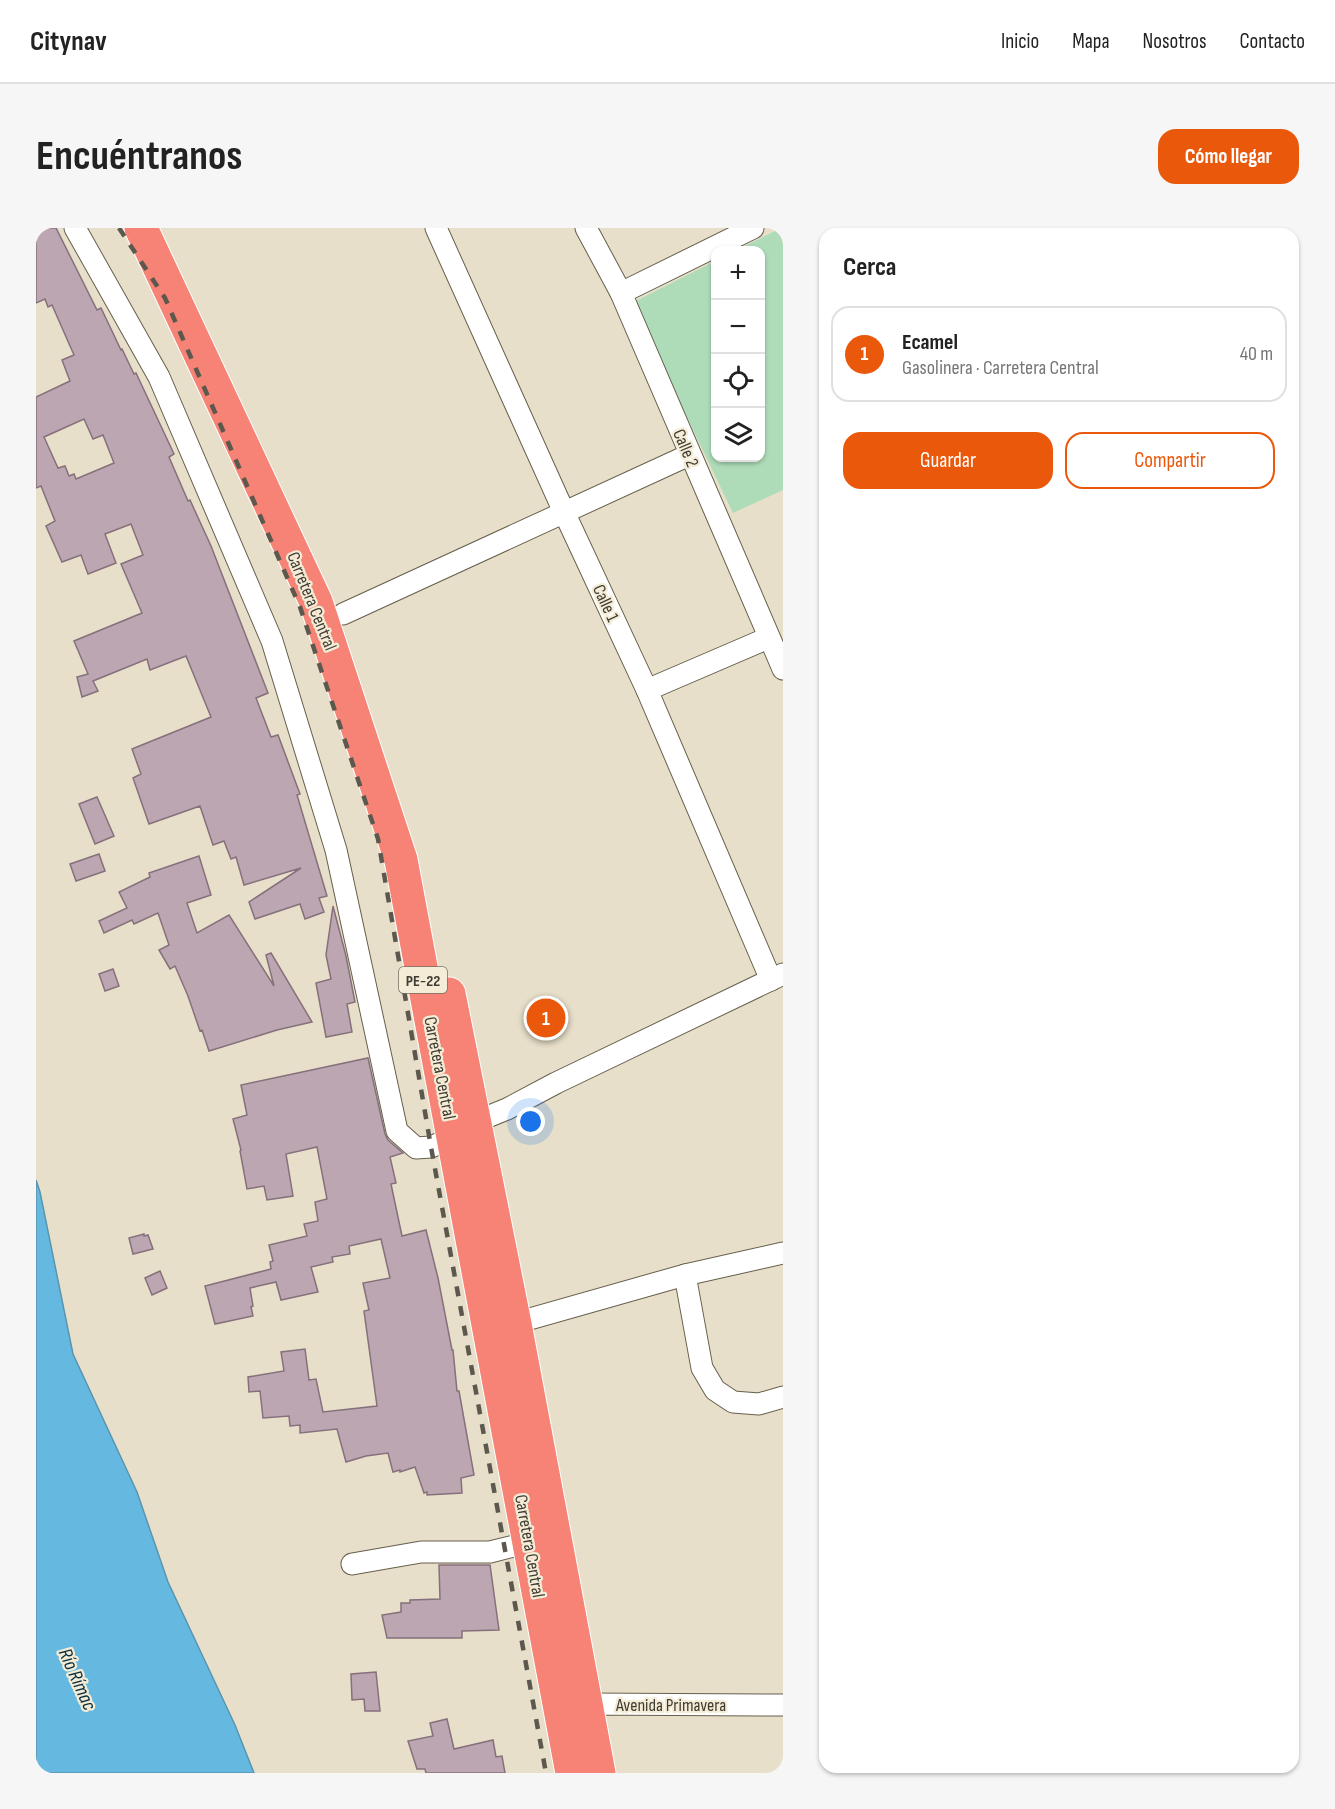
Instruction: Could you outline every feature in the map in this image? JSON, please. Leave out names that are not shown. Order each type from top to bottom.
[{"type":"highway","name":"Carretera Central","points":[[141,228],[311,591],[341,631]]},
{"type":"highway","name":"Carretera Central","points":[[167,228],[341,631],[401,860],[464,1129],[573,1706],[572,1773]]},
{"type":"highway","name":"Carretera Central","points":[[502,1327],[530,1542],[573,1706],[599,1773]]},
{"type":"street","points":[[75,228],[159,377],[272,641],[336,850],[397,1131],[416,1148],[431,1147],[556,1083],[777,977]]},
{"type":"street","name":"Calle 1","points":[[436,228],[777,977]]},
{"type":"street","name":"Calle 2","points":[[586,228],[621,293],[783,669]]},
{"type":"street","points":[[621,293],[753,228]]},
{"type":"street","points":[[341,631],[564,512],[689,455]]},
{"type":"street","points":[[647,690],[768,638]]},
{"type":"street","points":[[502,1327],[685,1275],[783,1253]]},
{"type":"street","points":[[685,1275],[702,1368],[715,1390],[733,1402],[759,1404],[783,1397]]},
{"type":"street","points":[[352,1564],[421,1552],[490,1552],[530,1542]]},
{"type":"street","name":"Avenida Primavera","points":[[573,1706],[783,1705]]},
{"type":"green space","points":[[783,228],[783,490],[733,513],[632,303],[711,263],[711,462],[765,462],[765,246],[745,246]]},
{"type":"water","name":"Río Rímac","points":[[36,1180],[73,1354],[137,1492],[168,1582],[235,1725],[254,1773],[36,1773]]},
{"type":"building","points":[[36,228],[56,228],[97,310],[101,308],[121,350],[134,374],[136,373],[174,454],[169,457],[188,501],[190,500],[211,546],[268,693],[256,698],[271,737],[278,735],[300,794],[297,795],[327,896],[319,898],[324,912],[305,919],[300,904],[255,919],[249,902],[301,868],[244,885],[236,857],[231,859],[224,841],[213,845],[200,806],[149,824],[133,778],[141,774],[132,749],[211,717],[186,656],[150,670],[147,659],[93,681],[98,691],[82,697],[77,677],[88,674],[74,641],[142,613],[121,564],[143,555],[131,524],[105,534],[116,563],[88,574],[81,555],[62,562],[46,526],[55,521],[41,486],[36,488],[36,397],[70,381],[62,360],[74,355],[52,305],[48,307],[45,299],[36,303]],"holes":[[[84,419],[93,439],[103,435],[114,463],[76,479],[74,474],[69,476],[65,466],[58,468],[44,437]]]},
{"type":"building","points":[[97,797],[114,836],[95,844],[79,804]]},
{"type":"building","points":[[99,854],[105,871],[76,881],[70,864]]},
{"type":"building","points":[[199,856],[211,895],[187,903],[197,933],[229,915],[274,986],[266,955],[271,953],[312,1022],[209,1051],[175,966],[170,969],[159,950],[169,945],[158,913],[134,924],[132,920],[104,933],[99,921],[127,908],[119,892],[150,877],[149,873]]},
{"type":"building","points":[[333,906],[355,1002],[347,1004],[352,1032],[326,1037],[316,983],[331,979],[326,955]]},
{"type":"building","points":[[113,969],[119,986],[105,991],[99,974]]},
{"type":"building","points":[[368,1058],[385,1134],[388,1140],[403,1153],[390,1157],[396,1183],[391,1184],[402,1236],[426,1230],[438,1278],[453,1350],[457,1391],[459,1391],[474,1475],[461,1478],[462,1493],[427,1495],[427,1492],[424,1493],[415,1467],[393,1472],[388,1453],[346,1462],[337,1429],[300,1433],[300,1425],[290,1426],[289,1416],[263,1418],[260,1391],[249,1392],[248,1377],[284,1371],[281,1352],[305,1349],[309,1380],[316,1379],[323,1412],[377,1406],[364,1311],[369,1310],[363,1283],[390,1278],[381,1239],[349,1246],[350,1254],[332,1257],[333,1262],[311,1267],[318,1292],[281,1300],[276,1282],[250,1288],[253,1316],[215,1324],[205,1286],[271,1269],[270,1262],[273,1261],[269,1245],[307,1236],[304,1224],[318,1221],[315,1202],[327,1199],[317,1147],[286,1154],[293,1196],[267,1200],[264,1186],[247,1189],[233,1119],[247,1115],[241,1085]]},
{"type":"building","points":[[144,1234],[144,1236],[148,1235],[153,1249],[133,1254],[129,1238]]},
{"type":"building","points":[[160,1271],[167,1288],[152,1295],[145,1278]]},
{"type":"building","points":[[439,1565],[490,1565],[499,1630],[462,1631],[462,1638],[387,1638],[382,1615],[401,1612],[401,1603],[410,1603],[410,1600],[440,1599]]},
{"type":"building","points":[[376,1672],[380,1711],[365,1711],[364,1699],[352,1700],[351,1674]]},
{"type":"building","points":[[447,1719],[454,1749],[493,1740],[496,1757],[502,1756],[505,1773],[426,1773],[425,1769],[417,1769],[408,1741],[433,1736],[430,1723]]},
{"type":"railway","points":[[119,228],[165,298],[300,607],[378,839],[431,1147],[546,1773]]},
{"type":"place","name":"Ecamel","points":[[546,1018]]}]
